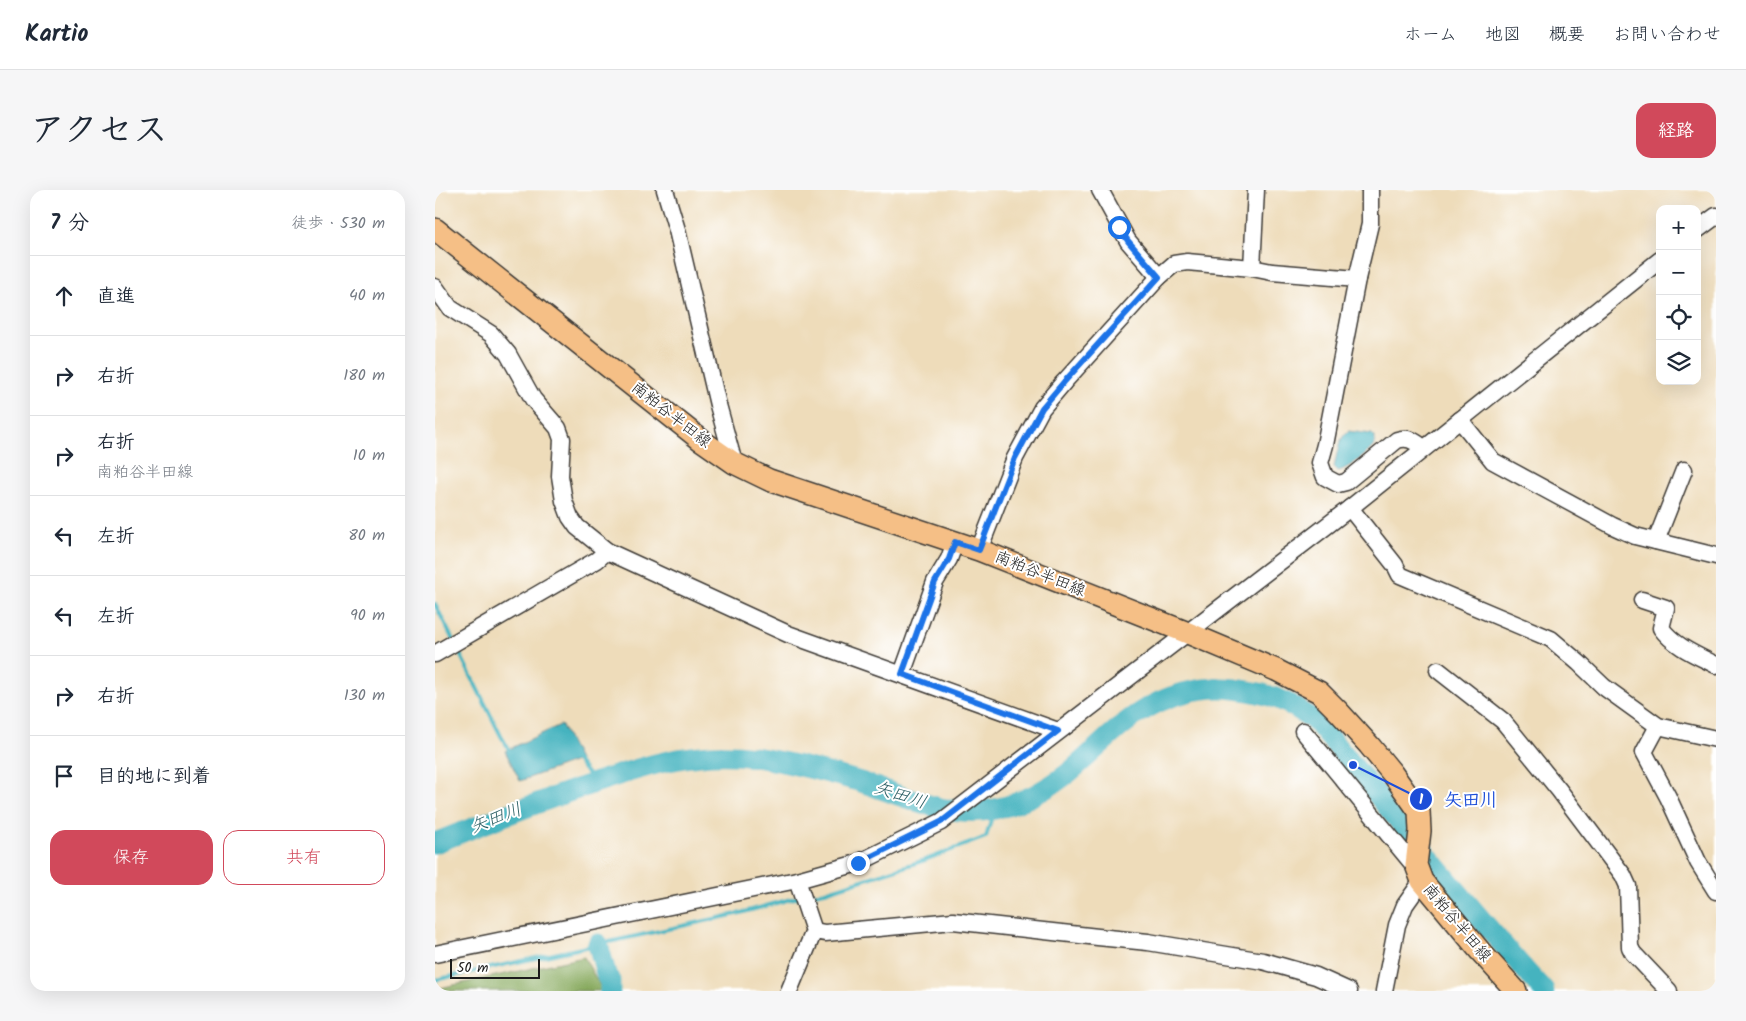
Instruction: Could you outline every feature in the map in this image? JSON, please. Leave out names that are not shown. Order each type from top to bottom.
[{"type":"main road","name":"南粕谷半田線","points":[[435,229],[701,440],[735,463],[769,480],[979,550],[1188,633],[1276,670],[1319,692],[1392,773],[1419,811],[1419,873],[1480,950],[1516,991]]},
{"type":"street","points":[[665,190],[677,230],[718,405],[735,463]]},
{"type":"street","points":[[1100,190],[1128,241],[1159,277]]},
{"type":"street","points":[[1252,268],[1256,190]]},
{"type":"street","points":[[1370,190],[1370,224],[1320,463],[1325,477],[1338,484],[1346,482],[1397,440],[1403,438],[1411,439],[1424,448]]},
{"type":"street","points":[[1701,227],[1716,216]]},
{"type":"street","points":[[979,550],[1015,458],[1042,408],[1159,277],[1174,264],[1187,262],[1252,268],[1271,272],[1357,279]]},
{"type":"street","points":[[435,954],[797,880],[858,863],[941,822],[1351,508],[1656,263]]},
{"type":"street","points":[[435,287],[450,308],[491,334],[509,354],[533,399],[558,428],[562,439],[560,476],[563,501],[577,527],[607,551],[788,634],[1058,731]]},
{"type":"street","points":[[1460,420],[1493,461],[1613,526],[1635,536],[1716,556]]},
{"type":"street","points":[[1656,541],[1684,470]]},
{"type":"street","points":[[1351,508],[1400,574],[1551,639],[1604,687],[1657,726],[1716,739]]},
{"type":"street","points":[[902,674],[935,582],[949,559],[955,542]]},
{"type":"street","points":[[448,646],[597,560],[607,551]]},
{"type":"street","points":[[1642,600],[1666,608],[1661,628],[1672,640],[1716,665]]},
{"type":"street","points":[[1438,670],[1507,725],[1623,875],[1628,886],[1630,947],[1639,960],[1669,991]]},
{"type":"street","points":[[1657,726],[1644,752],[1668,797],[1697,862],[1716,892]]},
{"type":"street","points":[[1303,731],[1419,873],[1397,925],[1384,991]]},
{"type":"street","points":[[789,991],[814,931],[797,880]]},
{"type":"street","points":[[814,931],[825,933],[953,921],[1140,941],[1263,961],[1316,976],[1349,991]]},
{"type":"green space","points":[[584,957],[603,991],[435,991],[435,989]]},
{"type":"water","points":[[1348,431],[1372,434],[1375,437],[1374,444],[1358,460],[1347,468],[1338,471],[1334,467],[1337,452],[1342,438]]},
{"type":"water","points":[[560,725],[579,760],[520,781],[505,751]]},
{"type":"waterway","points":[[435,604],[453,640]]},
{"type":"waterway","points":[[456,646],[511,753]]},
{"type":"waterway","name":"矢田川","points":[[435,843],[552,798],[631,771],[671,760],[712,755],[754,757],[794,764],[861,782],[943,809],[961,811],[995,809],[1033,796],[1050,786],[1076,767],[1127,722],[1147,708],[1171,697],[1196,690],[1235,689],[1279,699],[1298,709],[1317,723],[1457,892],[1544,991]]},
{"type":"waterway","points":[[575,758],[595,783]]},
{"type":"waterway","points":[[808,895],[825,892],[925,860],[986,837],[994,810]]},
{"type":"waterway","points":[[435,980],[737,914],[798,897]]},
{"type":"waterway","points":[[598,944],[607,977],[610,980],[610,991]]},
{"type":"place","name":"矢田川","points":[[1353,765]]},
{"type":"route","points":[[858,863],[941,822],[1058,731],[902,674],[935,582],[949,559],[955,542],[979,550],[1015,458],[1042,408],[1159,277],[1128,241],[1119,227]]}]
